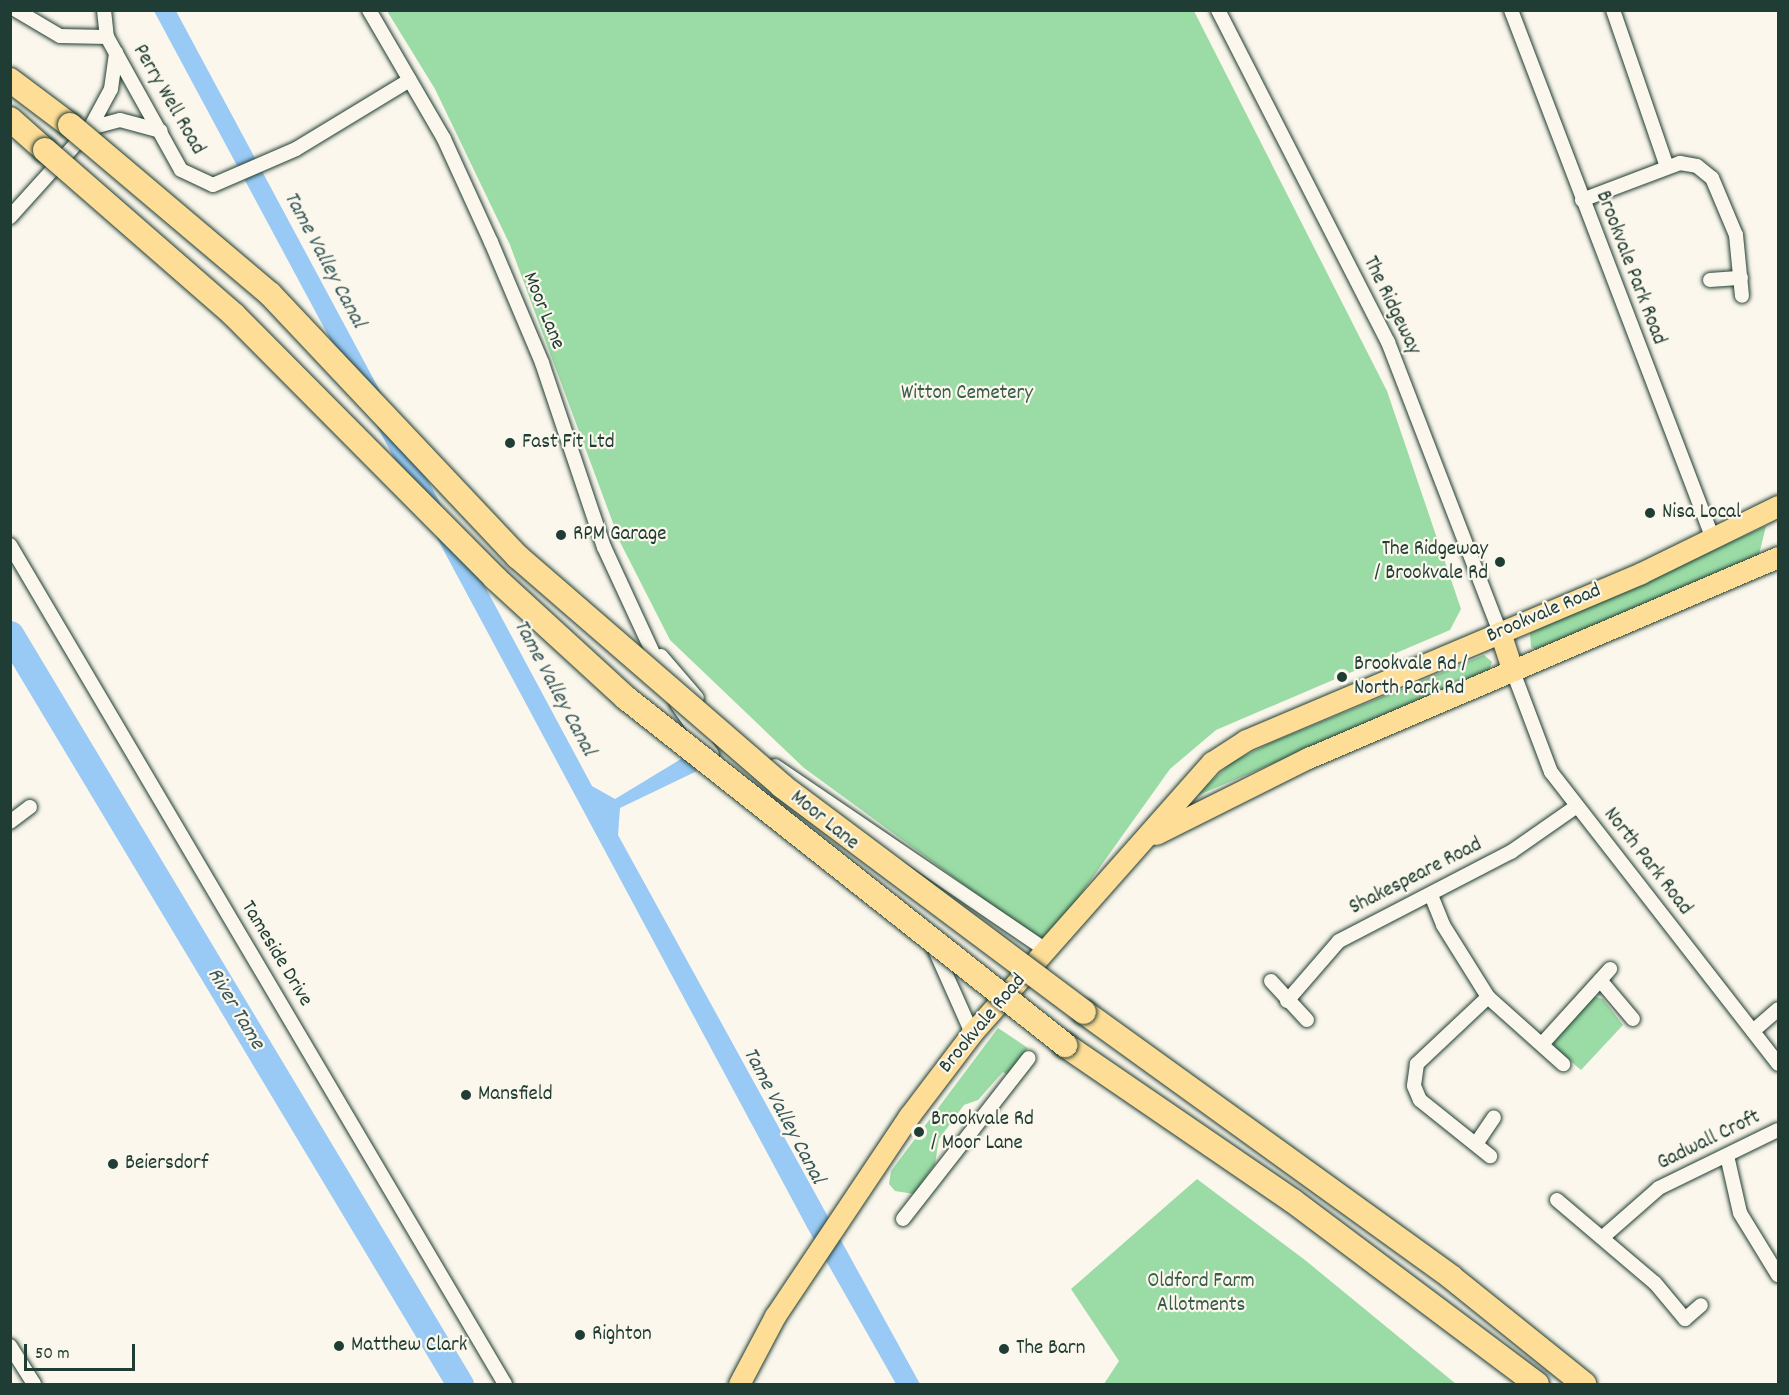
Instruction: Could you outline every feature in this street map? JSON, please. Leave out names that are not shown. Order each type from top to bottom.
[{"type":"highway","points":[[10,80],[80,127],[270,294],[544,580],[782,786],[1084,1012],[1451,1277],[1584,1384]]},
{"type":"highway","points":[[10,119],[234,315],[495,578],[626,698],[1065,1045],[1303,1208],[1537,1384]]},
{"type":"main road","name":"Brookvale Road","points":[[739,1384],[814,1257],[972,1033],[1212,762],[1246,740],[1713,539],[1779,506]]},
{"type":"main road","name":"Brookvale Road","points":[[1141,844],[1193,811],[1512,669],[1777,559]]},
{"type":"main road","points":[[1500,632],[1512,669]]},
{"type":"street","name":"Perry Well Road","points":[[16,10],[60,36],[107,37]]},
{"type":"street","name":"Perry Well Road","points":[[104,10],[107,37],[182,170],[213,185],[231,182],[270,162],[410,81]]},
{"type":"street","name":"Moor Lane","points":[[369,10],[410,81],[491,242],[542,363],[604,547],[677,704],[704,747],[920,923],[972,1033]]},
{"type":"street","name":"The Ridgeway","points":[[1218,10],[1388,342],[1500,632]]},
{"type":"street","name":"Brookvale Park Road","points":[[1511,10],[1713,539]]},
{"type":"street","points":[[1613,10],[1667,167]]},
{"type":"street","points":[[10,217],[111,89],[116,52]]},
{"type":"street","points":[[80,127],[120,120],[161,131]]},
{"type":"street","points":[[1582,200],[1667,167],[1689,163],[1712,178],[1736,235],[1743,296]]},
{"type":"street","points":[[1710,280],[1741,278]]},
{"type":"street","name":"Tameside Drive","points":[[10,545],[505,1384]]},
{"type":"street","name":"Moor Lane","points":[[648,640],[690,692],[759,755],[1046,950]]},
{"type":"street","name":"North Park Road","points":[[1512,669],[1551,772],[1779,1064]]},
{"type":"street","name":"Shakespeare Road","points":[[1287,1000],[1339,941],[1431,895],[1547,831],[1577,806]]},
{"type":"street","points":[[10,822],[30,807]]},
{"type":"street","points":[[1431,895],[1443,925],[1488,997],[1563,1064]]},
{"type":"street","points":[[1542,1043],[1610,969]]},
{"type":"street","points":[[1600,980],[1633,1019]]},
{"type":"street","points":[[1271,981],[1307,1020]]},
{"type":"street","points":[[1488,997],[1424,1056],[1414,1075],[1420,1100],[1490,1156]]},
{"type":"street","points":[[1753,1031],[1779,1009]]},
{"type":"street","points":[[903,1219],[1029,1058]]},
{"type":"street","points":[[1476,1144],[1494,1118]]},
{"type":"street","name":"Gadwall Croft","points":[[1604,1237],[1659,1188],[1728,1160],[1779,1130]]},
{"type":"street","points":[[1728,1160],[1740,1213],[1779,1275]]},
{"type":"street","points":[[1557,1200],[1604,1237],[1685,1319],[1701,1305]]},
{"type":"street","points":[[10,1346],[34,1384]]},
{"type":"green space","name":"Witton Cemetery","points":[[387,11],[1194,11],[1387,391],[1461,609],[1450,630],[1216,730],[1170,769],[1045,944],[804,768],[670,640],[620,542],[510,245],[435,89]]},
{"type":"green space","points":[[1766,526],[1758,559],[1536,650],[1531,647],[1530,633]]},
{"type":"green space","points":[[1484,655],[1492,662],[1488,673],[1194,797],[1232,762],[1270,743]]},
{"type":"green space","points":[[1592,996],[1603,999],[1623,1025],[1581,1070],[1555,1048],[1553,1039]]},
{"type":"green space","points":[[998,1028],[1028,1048],[1008,1075],[1003,1072],[978,1100],[964,1105],[939,1139],[935,1164],[914,1194],[895,1191],[889,1184],[891,1171]]},
{"type":"green space","name":"Oldford Farm Allotments","points":[[1197,1179],[1305,1260],[1456,1384],[1104,1384],[1119,1361],[1071,1289]]},
{"type":"water","points":[[154,11],[176,11],[592,786],[615,799],[686,756],[697,771],[620,808],[618,835],[920,1384],[896,1384],[808,1229]]},
{"type":"waterway","name":"River Tame","points":[[10,634],[460,1384]]},
{"type":"place","name":"Fast Fit Ltd","points":[[510,443]]},
{"type":"place","name":"Nisa Local","points":[[1650,513]]},
{"type":"place","name":"RPM Garage","points":[[561,535]]},
{"type":"place","name":"The Ridgeway / Brookvale Rd","points":[[1500,562]]},
{"type":"place","name":"Brookvale Rd / North Park Rd","points":[[1342,677]]},
{"type":"place","name":"Mansfield","points":[[466,1095]]},
{"type":"place","name":"Brookvale Rd / Moor Lane","points":[[919,1132]]},
{"type":"place","name":"Beiersdorf","points":[[113,1164]]},
{"type":"place","name":"Righton","points":[[580,1335]]},
{"type":"place","name":"Matthew Clark","points":[[339,1346]]},
{"type":"place","name":"The Barn","points":[[1004,1349]]},
{"type":"water label","name":"Tame Valley Canal","points":[[324,260]]},
{"type":"water label","name":"Tame Valley Canal","points":[[554,688]]},
{"type":"water label","name":"Tame Valley Canal","points":[[783,1116]]}]
